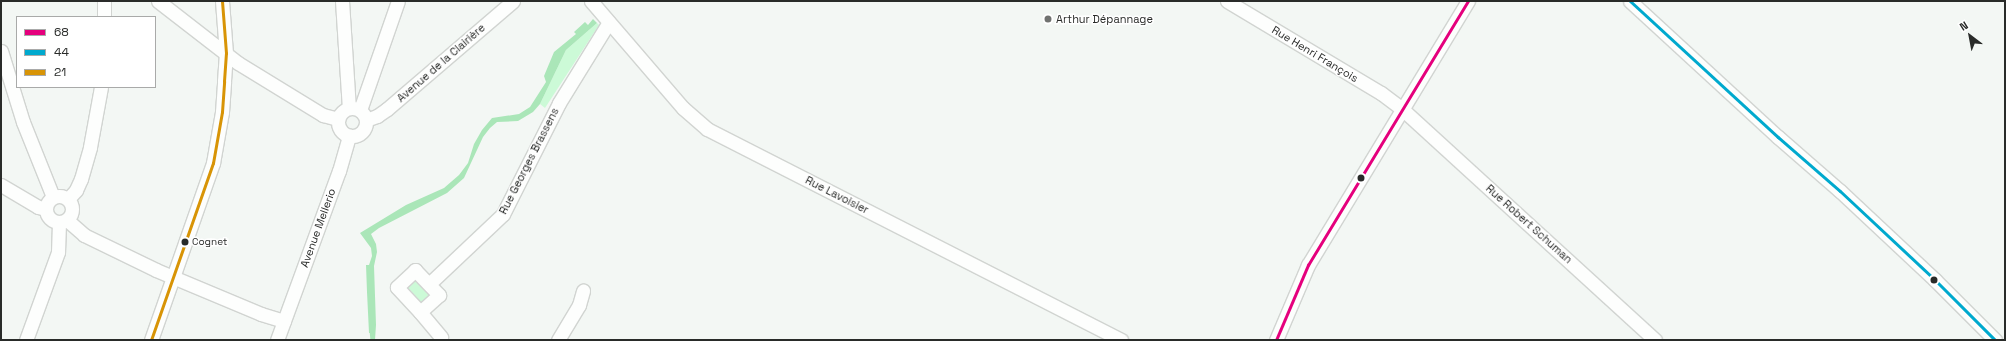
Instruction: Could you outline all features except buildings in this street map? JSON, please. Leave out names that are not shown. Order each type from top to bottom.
[{"type":"street","points":[[104,1],[104,16]]},
{"type":"street","points":[[158,1],[226,54],[252,72],[323,115],[338,119]]},
{"type":"street","points":[[151,340],[213,163],[222,112],[226,54],[222,1]]},
{"type":"street","points":[[342,1],[358,113],[364,129],[362,132],[353,136],[342,131],[338,119],[342,112],[358,113]]},
{"type":"street","points":[[358,113],[398,1]]},
{"type":"street","name":"Avenue de la Clairière","points":[[358,113],[377,116],[387,109],[513,1]]},
{"type":"street","name":"Rue Lavoisier","points":[[591,1],[683,108],[707,129],[1121,340]]},
{"type":"street","name":"Rue Henri François","points":[[1227,1],[1381,93],[1401,108]]},
{"type":"street","points":[[1276,340],[1308,265],[1401,108],[1468,1]]},
{"type":"street","points":[[1630,1],[1778,137],[1840,191],[1935,280],[1995,340]]},
{"type":"street","name":"Rue Georges Brassens","points":[[429,284],[503,214],[559,103],[609,22]]},
{"type":"street","points":[[1,51],[23,122],[53,198]]},
{"type":"street","points":[[68,199],[76,190],[82,179],[94,127],[101,88]]},
{"type":"street","name":"Rue Robert Schuman","points":[[1401,108],[1655,340]]},
{"type":"street","name":"Avenue Mellerio","points":[[277,340],[339,171],[349,135]]},
{"type":"street","points":[[1,185],[38,207],[46,209]]},
{"type":"street","points":[[26,340],[58,252],[63,222],[73,210],[68,199],[60,196],[53,198],[48,202],[46,209],[51,220],[63,222],[84,235],[174,277],[247,308],[284,321],[285,340]]},
{"type":"street","points":[[420,312],[439,295],[415,270],[397,287],[441,337]]},
{"type":"street","points":[[558,340],[579,305],[583,290]]},
{"type":"shaded area","points":[[593,19],[597,23],[566,50],[540,104],[533,112],[518,121],[497,122],[483,137],[464,178],[447,193],[379,228],[371,234],[376,244],[377,252],[374,266],[376,325],[375,340],[373,340],[372,333],[369,333],[366,265],[369,265],[372,256],[371,248],[360,233],[406,205],[444,188],[459,175],[468,163],[474,144],[482,130],[492,118],[519,114],[530,107],[546,82],[544,76],[554,52],[576,34],[574,32],[585,22],[588,25]]},
{"type":"shaded area","points":[[597,23],[599,25],[545,108],[540,104],[566,50]]},
{"type":"shaded area","points":[[415,276],[431,295],[422,303],[405,285]]},
{"type":"waterway","points":[[372,331],[373,340]]},
{"type":"transit line","name":"21","points":[[151,340],[213,163],[222,112],[226,53],[222,1]]},
{"type":"transit line","name":"68","points":[[1276,340],[1308,265],[1468,1]]},
{"type":"transit line","name":"44","points":[[1630,1],[1778,137],[1840,191],[1935,280],[1995,340]]},
{"type":"place","name":"Arthur Dépannage","points":[[1048,19]]},
{"type":"place","name":"Cognet","points":[[185,242]]}]
